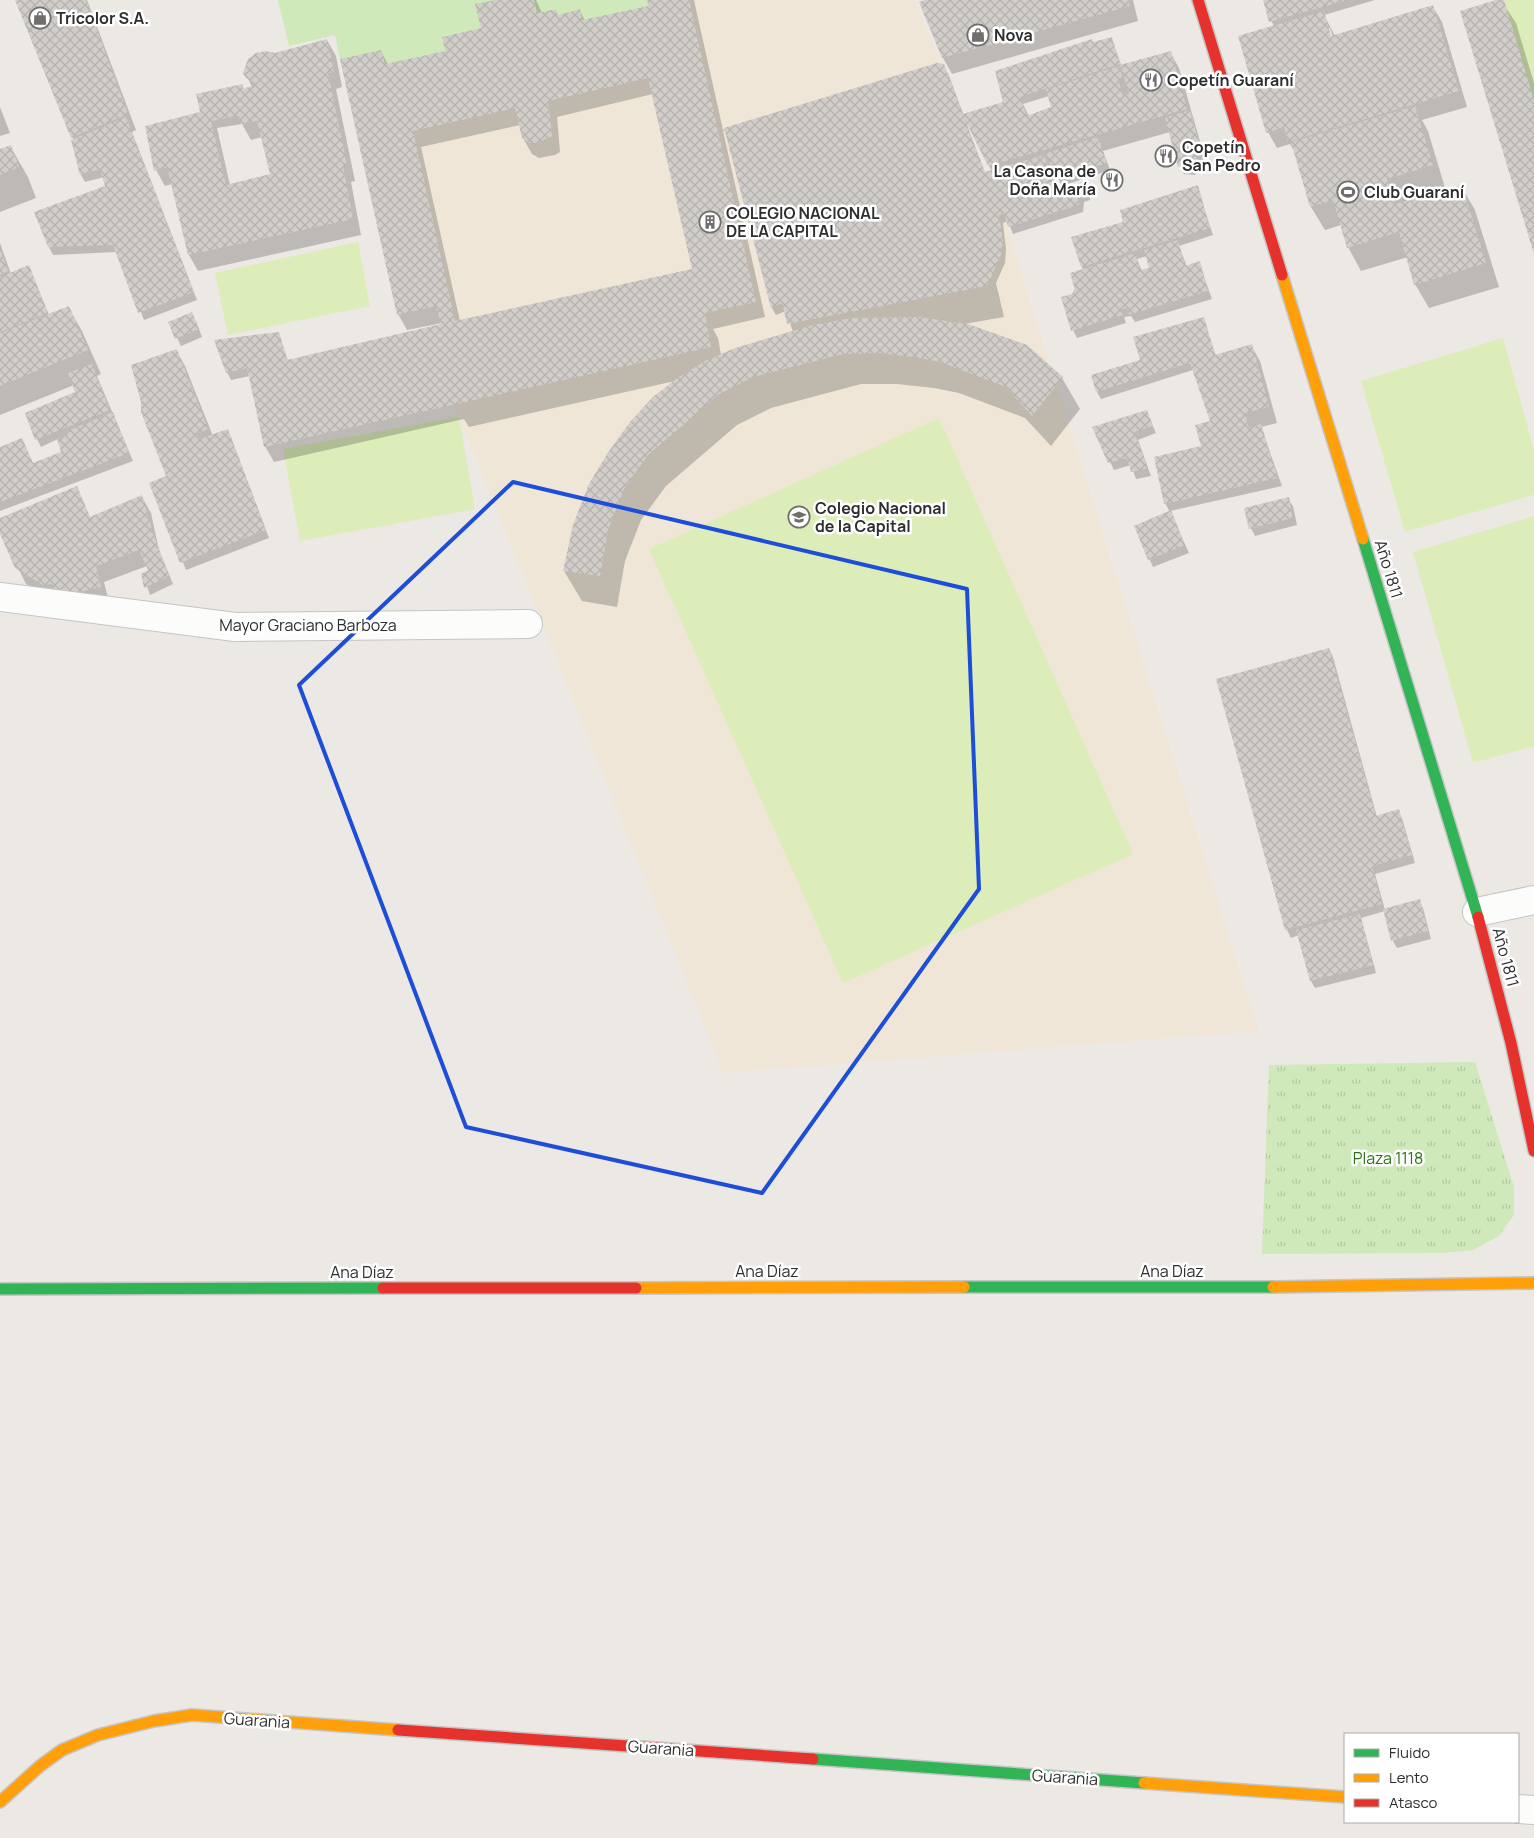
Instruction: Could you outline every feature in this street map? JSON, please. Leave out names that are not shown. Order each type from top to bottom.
[{"type":"main road","name":"Año 1811","points":[[1198,0],[1477,912],[1512,1043],[1534,1151]]},
{"type":"main road","name":"Ana Díaz","points":[[0,1288],[1249,1287],[1534,1283]]},
{"type":"main road","name":"Guarania","points":[[0,1802],[48,1760],[79,1743],[121,1727],[192,1715],[1344,1797]]},
{"type":"street","name":"Mayor Graciano Barboza","points":[[0,597],[235,627],[528,624]]},
{"type":"street","points":[[1477,912],[1534,900]]},
{"type":"street","points":[[1519,1809],[1534,1810]]},
{"type":"highlighted area","points":[[513,482],[967,589],[979,889],[762,1193],[466,1127],[299,685]]},
{"type":"shaded area","name":"Colegio Nacional de la Capital","points":[[329,0],[915,0],[1000,205],[1259,1031],[723,1073],[454,404],[436,307],[397,315]]},
{"type":"green space","points":[[278,0],[495,0],[481,28],[442,37],[445,51],[385,64],[381,50],[340,59],[335,35],[289,46]]},
{"type":"green space","points":[[534,0],[647,0],[648,6],[582,20],[580,9],[558,15],[556,9],[537,13]]},
{"type":"green space","points":[[1504,0],[1534,0],[1534,101]]},
{"type":"green space","points":[[358,242],[370,306],[228,335],[215,273]]},
{"type":"green space","points":[[1503,338],[1534,450],[1534,495],[1405,532],[1361,381]]},
{"type":"green space","points":[[459,417],[475,509],[300,541],[283,449]]},
{"type":"green space","points":[[939,418],[1133,854],[843,983],[649,549]]},
{"type":"green space","points":[[1534,516],[1534,746],[1473,763],[1413,552]]},
{"type":"green space","name":"Plaza 1118","points":[[1475,1062],[1514,1187],[1514,1215],[1499,1236],[1473,1250],[1444,1253],[1262,1254],[1269,1065]]},
{"type":"building","points":[[15,0],[86,0],[128,114],[71,138]]},
{"type":"building","points":[[495,0],[534,0],[537,13],[556,9],[558,15],[580,9],[582,20],[648,6],[647,0],[689,0],[756,302],[705,313],[711,347],[264,447],[247,368],[226,373],[214,340],[279,332],[287,360],[441,324],[436,306],[397,315],[340,59],[381,50],[385,64],[445,51],[442,37],[481,28],[475,4]],"holes":[[[648,78],[692,269],[455,321],[413,131],[515,108],[522,138],[529,143],[536,143],[552,136],[548,101]]]},
{"type":"building","name":"Nova","points":[[925,0],[1128,0],[1130,6],[942,58],[919,2]]},
{"type":"building","points":[[1263,0],[1344,0],[1344,1],[1269,22]]},
{"type":"building","points":[[1496,0],[1504,0],[1534,101],[1534,254],[1460,11]]},
{"type":"building","points":[[1433,5],[1459,91],[1288,142],[1284,127],[1266,133],[1238,36],[1324,11],[1331,36]]},
{"type":"building","points":[[1112,37],[1120,64],[1020,97],[1027,116],[1051,107],[1046,89],[1119,66],[1123,78],[1118,79],[1123,96],[1129,94],[1120,65],[1171,51],[1187,109],[988,166],[964,118],[985,172],[1044,155],[1058,191],[1086,181],[1086,193],[1080,195],[1079,205],[1008,227],[1004,213],[999,215],[1003,240],[1001,255],[987,286],[787,324],[782,303],[771,308],[724,128],[937,63],[944,64],[963,114],[1003,102],[995,71],[1092,39],[1093,42]]},
{"type":"building","points":[[327,39],[334,72],[328,73],[347,165],[343,166],[353,219],[188,255],[167,167],[154,171],[145,126],[200,112],[196,94],[243,84],[243,89],[257,84],[246,78],[243,73],[248,59],[256,53],[266,51],[275,53]],"holes":[[[239,116],[241,124],[257,121],[270,174],[226,185],[211,121]]]},
{"type":"building","name":"Club Guaraní","points":[[1415,106],[1433,165],[1387,179],[1395,204],[1462,185],[1486,263],[1414,285],[1399,232],[1347,248],[1333,200],[1310,207],[1291,142]]},
{"type":"building","points":[[1190,110],[1201,151],[1190,168],[1178,167],[1165,118]]},
{"type":"building","points":[[126,117],[194,292],[138,313],[113,245],[48,247],[34,212],[105,186],[100,169],[80,175],[71,140]]},
{"type":"building","points":[[1098,137],[1107,163],[1056,179],[1046,153]]},
{"type":"building","points":[[11,145],[19,167],[0,175],[0,149]]},
{"type":"building","points":[[1198,185],[1210,228],[1081,267],[1071,237],[1123,222],[1120,210]]},
{"type":"building","points":[[1178,240],[1185,266],[1200,261],[1208,291],[1129,315],[1127,308],[1121,310],[1123,315],[1071,331],[1061,297],[1072,294],[1075,290],[1070,273],[1135,253],[1140,270],[1149,268],[1144,250]]},
{"type":"building","points":[[0,249],[8,271],[0,275]]},
{"type":"building","points":[[29,265],[48,313],[0,332],[0,277]]},
{"type":"building","points":[[69,306],[88,350],[0,386],[0,333]]},
{"type":"building","points":[[192,312],[199,329],[175,339],[168,322]]},
{"type":"building","points":[[919,317],[968,324],[1027,345],[1063,377],[1032,416],[1006,387],[940,362],[915,357],[878,353],[843,354],[753,377],[719,394],[648,455],[624,489],[608,530],[600,576],[563,571],[573,525],[589,484],[607,454],[630,422],[653,397],[676,379],[707,360],[735,348],[813,325],[852,318]]},
{"type":"building","points":[[1204,317],[1215,355],[1252,344],[1269,407],[1245,413],[1249,428],[1261,424],[1278,478],[1164,504],[1154,457],[1201,446],[1195,425],[1210,421],[1190,363],[1096,392],[1091,375],[1140,360],[1133,337]]},
{"type":"building","points":[[177,349],[208,429],[197,434],[199,439],[228,429],[266,530],[180,563],[149,483],[166,476],[141,412],[141,402],[131,365]]},
{"type":"building","points":[[92,364],[110,410],[35,440],[25,413],[75,392],[68,373]]},
{"type":"building","points":[[1147,410],[1153,426],[1134,432],[1148,468],[1131,472],[1127,458],[1108,463],[1092,427]]},
{"type":"building","points":[[113,412],[129,453],[0,502],[0,447],[22,438],[33,463],[61,452],[57,439],[68,435],[67,431]]},
{"type":"building","points":[[77,486],[90,517],[142,495],[153,533],[169,576],[144,588],[141,574],[148,570],[139,550],[96,566],[101,587],[57,597],[52,584],[43,585],[15,568],[0,534],[0,518]]},
{"type":"building","points":[[1289,497],[1293,518],[1249,529],[1244,508]]},
{"type":"building","points":[[1171,510],[1185,545],[1148,560],[1134,526]]},
{"type":"building","points":[[1329,648],[1376,816],[1399,809],[1412,855],[1372,866],[1382,904],[1285,930],[1216,679]]},
{"type":"building","points":[[1420,899],[1428,931],[1391,941],[1383,909]]},
{"type":"building","points":[[1360,914],[1373,965],[1310,981],[1296,930]]},
{"type":"traffic: fast","points":[[1363,539],[1478,917]]},
{"type":"traffic: fast","points":[[964,1287],[1273,1287]]},
{"type":"traffic: fast","points":[[0,1289],[383,1288]]},
{"type":"traffic: fast","points":[[813,1759],[1144,1783]]},
{"type":"traffic: slow","points":[[1282,275],[1363,539]]},
{"type":"traffic: slow","points":[[1273,1287],[1534,1283]]},
{"type":"traffic: slow","points":[[636,1288],[964,1287]]},
{"type":"traffic: slow","points":[[0,1802],[40,1766],[62,1750],[98,1735],[154,1721],[192,1715],[398,1730]]},
{"type":"traffic: slow","points":[[1144,1783],[1344,1797]]},
{"type":"traffic: jam","points":[[1198,0],[1282,275]]},
{"type":"traffic: jam","points":[[1478,917],[1511,1043],[1534,1151]]},
{"type":"traffic: jam","points":[[383,1288],[636,1288]]},
{"type":"traffic: jam","points":[[398,1730],[813,1759]]},
{"type":"place","name":"Tricolor S.A.","points":[[40,18]]},
{"type":"place","name":"Nova","points":[[978,35]]},
{"type":"place","name":"Copetín Guaraní","points":[[1151,80]]},
{"type":"place","name":"Copetín San Pedro","points":[[1166,156]]},
{"type":"place","name":"La Casona de Doña María","points":[[1112,180]]},
{"type":"place","name":"Club Guaraní","points":[[1348,192]]},
{"type":"place","name":"COLEGIO NACIONAL DE LA CAPITAL","points":[[710,222]]},
{"type":"place","name":"Colegio Nacional de la Capital","points":[[799,517]]}]
